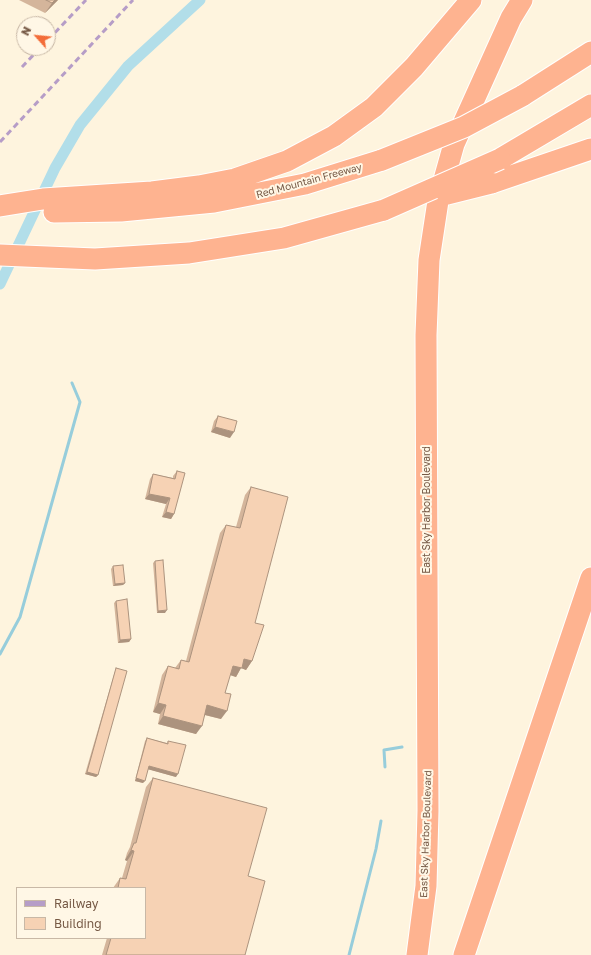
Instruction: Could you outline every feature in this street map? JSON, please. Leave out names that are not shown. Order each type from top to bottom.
[{"type":"highway","points":[[0,207],[43,199],[97,204],[152,192],[229,180],[270,167],[309,150],[346,127],[388,94],[471,0]]},
{"type":"highway","points":[[485,74],[511,18],[522,0]]},
{"type":"highway","points":[[485,74],[535,0]]},
{"type":"highway","name":"Red Mountain Freeway","points":[[97,204],[165,208],[251,196],[323,179],[382,160],[464,127],[522,96],[591,52]]},
{"type":"highway","name":"East Sky Harbor Boulevard","points":[[417,955],[426,886],[427,821],[427,278],[438,201],[447,164],[461,126],[485,74]]},
{"type":"highway","points":[[384,210],[500,159],[591,105]]},
{"type":"highway","points":[[0,255],[96,259],[171,255],[246,245],[303,233],[384,210],[491,183],[591,149]]},
{"type":"highway","points":[[464,955],[591,578]]},
{"type":"highway","points":[[467,955],[489,901],[546,737],[591,619]]},
{"type":"highway","points":[[408,955],[427,821]]},
{"type":"building","points":[[46,0],[55,0],[52,3]]},
{"type":"building","points":[[218,416],[237,421],[234,432],[215,427]]},
{"type":"building","points":[[177,471],[185,473],[174,514],[166,512],[170,498],[149,494],[153,474],[175,479]]},
{"type":"building","points":[[251,487],[288,497],[255,623],[264,625],[252,661],[244,659],[242,668],[233,666],[225,693],[231,694],[227,711],[207,705],[202,726],[163,716],[166,705],[158,703],[168,666],[179,669],[181,660],[189,662],[226,525],[240,528]]},
{"type":"building","points":[[163,560],[167,610],[158,611],[155,561]]},
{"type":"building","points":[[123,565],[125,583],[115,584],[113,566]]},
{"type":"building","points":[[127,599],[131,639],[120,640],[116,601]]},
{"type":"building","points":[[116,668],[127,671],[98,775],[87,772]]},
{"type":"building","points":[[147,738],[168,744],[168,741],[186,745],[178,774],[149,766],[145,781],[136,778]]},
{"type":"building","points":[[153,778],[267,808],[248,876],[265,881],[245,955],[106,955],[111,939],[146,939],[146,887],[118,887],[120,878],[126,879],[134,851],[131,850],[134,843],[136,843]]},
{"type":"waterway","points":[[0,284],[55,168],[80,125],[128,66],[200,0]]},
{"type":"waterway","points":[[0,654],[20,617],[80,402],[72,383]]},
{"type":"waterway","points":[[385,767],[384,750],[402,747]]},
{"type":"waterway","points":[[349,955],[376,849],[381,821]]},
{"type":"railway","points":[[56,32],[86,0]]},
{"type":"railway","points":[[0,142],[133,0]]},
{"type":"railway","points":[[22,67],[32,56]]}]
